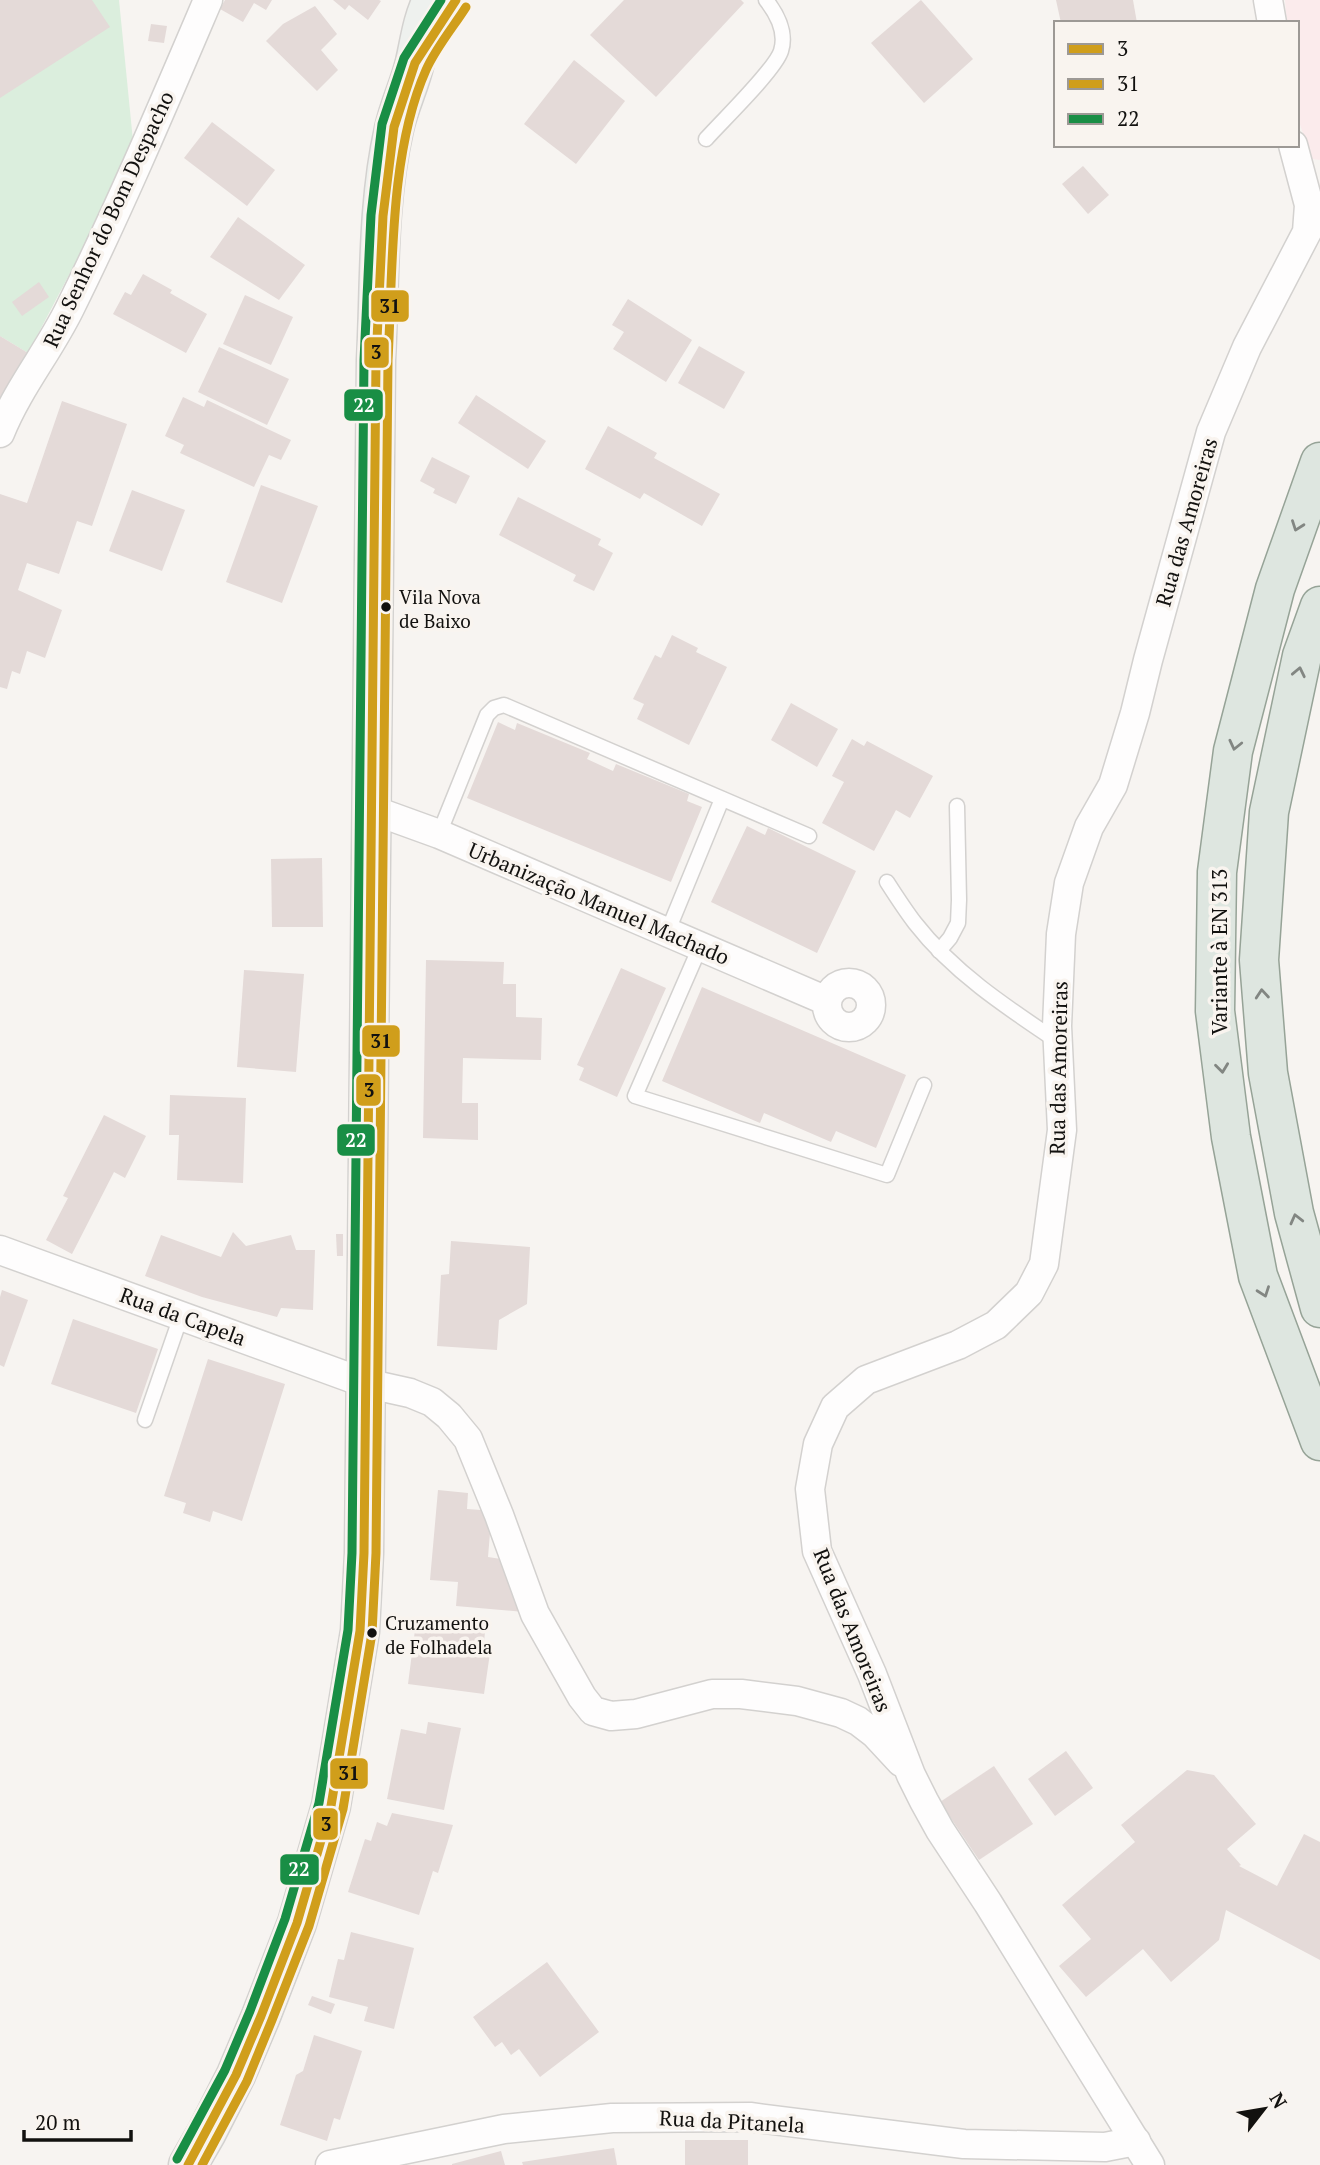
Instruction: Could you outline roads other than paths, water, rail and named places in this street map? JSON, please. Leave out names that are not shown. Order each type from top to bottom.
[{"type":"main road","points":[[188,2165],[236,2076],[297,1923],[331,1806],[360,1631],[364,1553],[376,359],[383,216],[394,127],[415,62],[419,34],[432,0]]},
{"type":"main road","points":[[415,62],[456,0]]},
{"type":"main road","name":"Variante à EN 313","points":[[1320,462],[1275,589],[1233,751],[1217,872],[1215,1011],[1231,1137],[1258,1276],[1320,1441]]},
{"type":"main road","name":"Variante à EN 313","points":[[1320,607],[1302,656],[1269,812],[1259,960],[1268,1073],[1294,1213],[1320,1308]]},
{"type":"street","name":"Rua Senhor do Bom Despacho","points":[[0,433],[16,399],[70,308],[144,150],[208,0]]},
{"type":"street","points":[[1268,0],[1272,21]]},
{"type":"street","name":"Rua das Amoreiras","points":[[1143,2153],[940,1830],[911,1775],[872,1674],[817,1551],[810,1489],[818,1444],[835,1407],[866,1380],[958,1345],[996,1325],[1029,1293],[1044,1265],[1062,1130],[1058,1042],[1060,933],[1069,883],[1089,827],[1113,786],[1211,432],[1247,347],[1307,232],[1310,205],[1294,147]]},
{"type":"street","name":"Urbanização Manuel Machado","points":[[370,809],[439,834],[827,1001]]},
{"type":"street","name":"Rua da Capela","points":[[0,1250],[365,1383],[410,1393],[432,1402],[450,1416],[468,1439],[535,1614],[582,1697],[593,1711],[611,1716],[636,1714],[712,1694],[741,1694],[797,1701],[841,1713],[858,1721],[875,1734],[911,1775]]},
{"type":"street","name":"Rua da Pitanela","points":[[330,2165],[504,2129],[612,2118],[750,2118],[964,2144],[1105,2147],[1143,2153]]},
{"type":"lane","points":[[706,139],[771,67],[780,51],[780,21],[766,0]]},
{"type":"lane","points":[[439,834],[487,715],[494,708],[504,705],[809,836]]},
{"type":"lane","points":[[667,933],[722,799]]},
{"type":"lane","points":[[939,951],[958,923],[960,900],[957,806]]},
{"type":"lane","points":[[887,883],[939,951],[1007,1009],[1058,1042]]},
{"type":"lane","points":[[700,947],[635,1096],[887,1175],[924,1085]]},
{"type":"lane","points":[[145,1420],[181,1316]]},
{"type":"place","name":"Vila Nova de Baixo","points":[[386,607]]},
{"type":"place","name":"Cruzamento de Folhadela","points":[[372,1633]]}]
